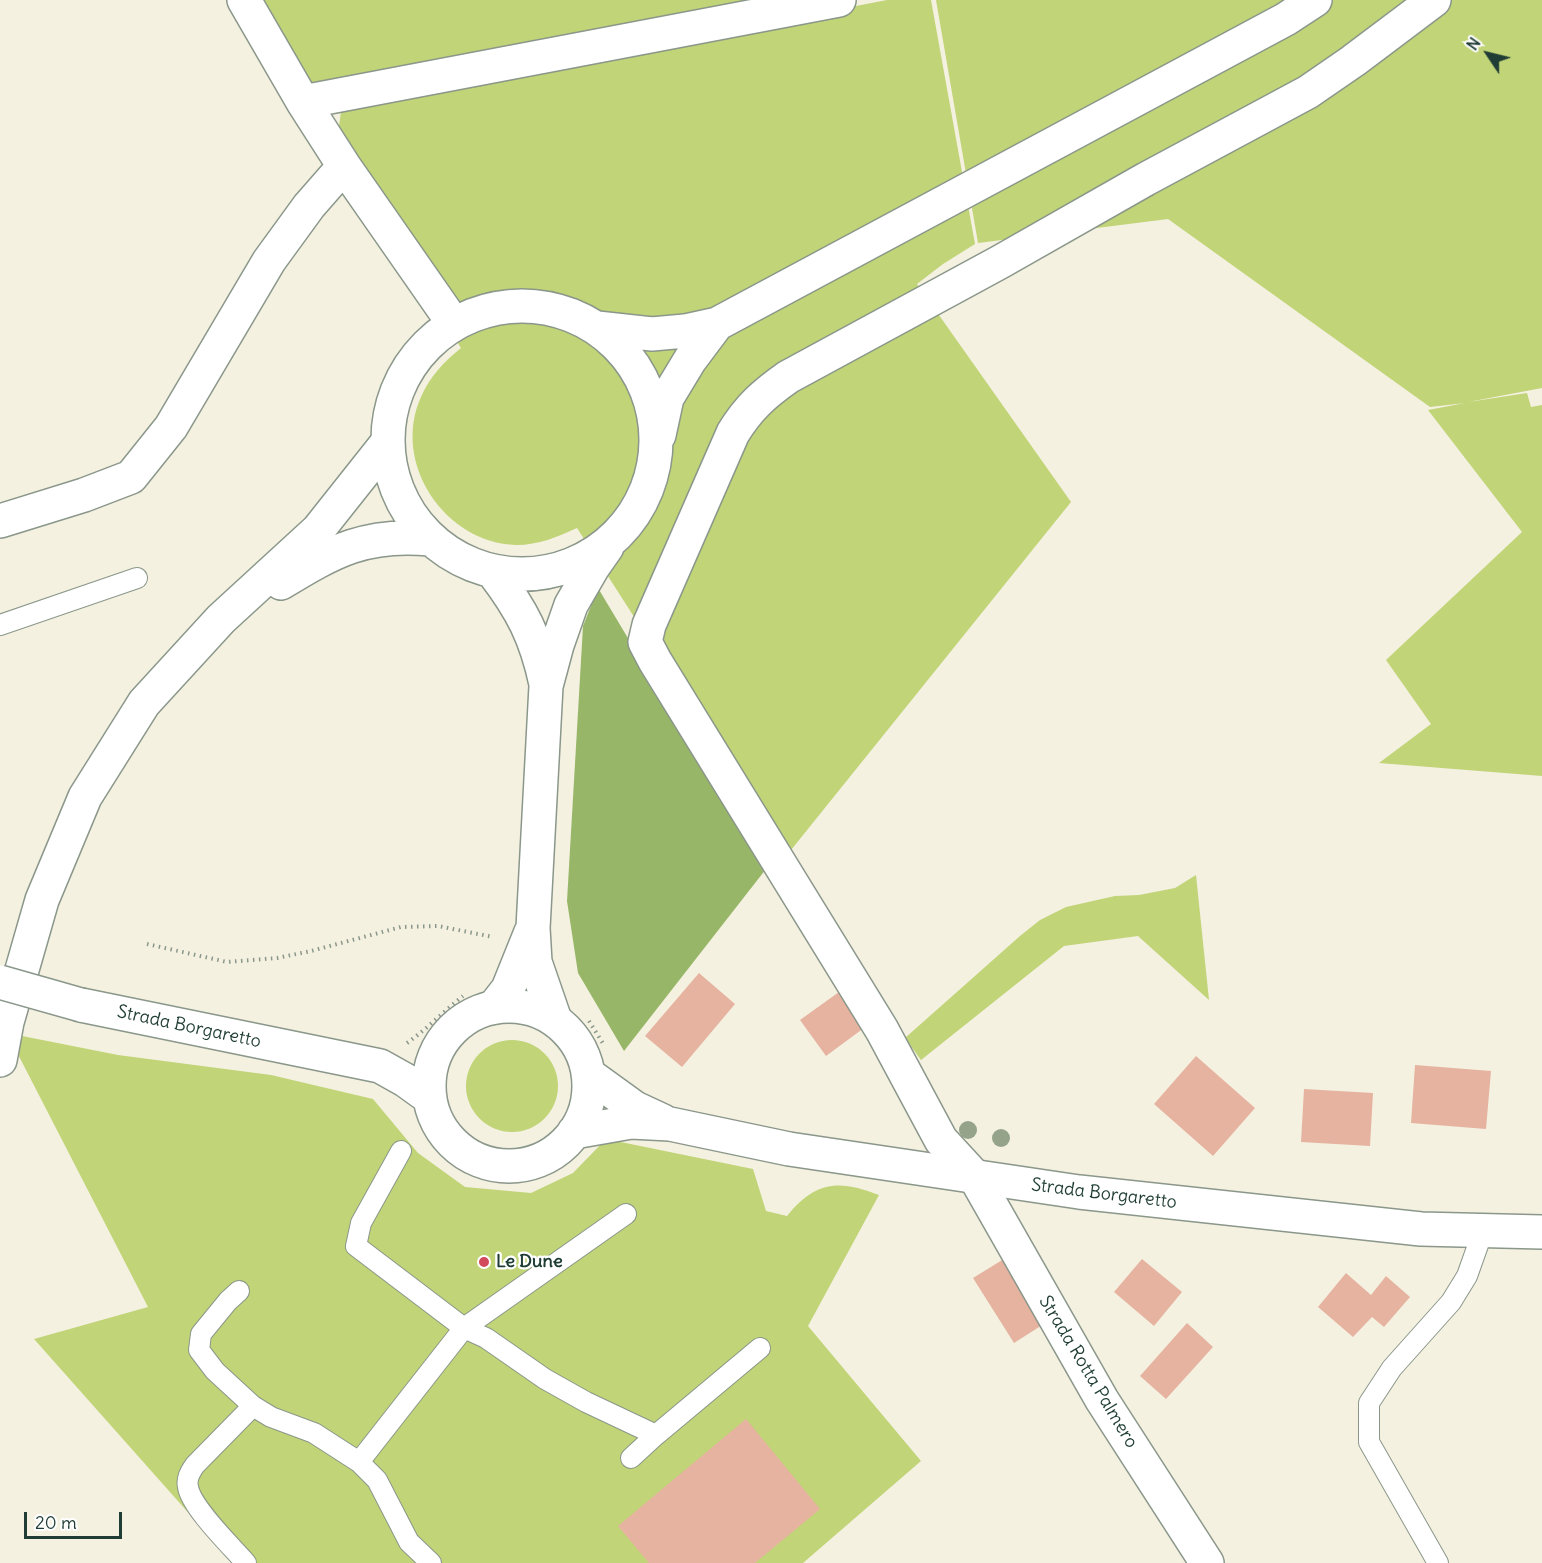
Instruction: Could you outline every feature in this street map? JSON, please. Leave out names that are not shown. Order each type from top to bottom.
[{"type":"street","points":[[244,0],[303,102],[344,166],[454,324]]},
{"type":"street","points":[[303,102],[839,0]]},
{"type":"street","points":[[597,328],[652,334],[685,331],[717,324],[1264,30],[1315,0]]},
{"type":"street","name":"Strada Rotta Palmero","points":[[1207,1563],[1102,1400],[975,1177],[941,1140],[882,1030],[645,642],[649,625],[733,433],[745,413],[764,394],[798,371],[1308,92],[1434,0]]},
{"type":"street","points":[[0,521],[84,495],[131,477],[171,427],[269,261],[309,206],[344,166]]},
{"type":"street","points":[[615,536],[595,553],[571,565],[546,572],[520,574],[493,572],[459,560],[430,539],[408,512],[393,479],[387,443],[392,408],[404,375],[426,346],[454,324],[489,310],[526,306],[563,312],[597,328],[618,346],[629,360],[647,392],[654,418],[656,446]]},
{"type":"street","points":[[533,928],[508,989],[480,1001],[468,1017],[452,1030],[434,1056],[429,1075],[430,1098],[435,1117],[448,1138],[465,1154],[493,1164],[514,1165],[535,1162],[565,1143],[574,1132],[586,1106],[599,1064],[583,1056],[567,1030],[570,1018],[535,962],[533,928],[546,686],[571,605],[593,567],[636,510],[650,478],[667,398],[690,360],[717,324]]},
{"type":"street","points":[[0,1060],[7,1022],[42,900],[85,797],[144,703],[221,619],[318,530],[387,443]]},
{"type":"street","points":[[221,619],[341,549],[388,537],[430,539]]},
{"type":"street","points":[[493,572],[526,620],[539,652],[546,686]]},
{"type":"street","name":"Strada Borgaretto","points":[[0,982],[81,1005],[390,1057],[434,1056]]},
{"type":"street","points":[[480,1001],[528,1008],[570,1018]]},
{"type":"street","name":"Strada Borgaretto","points":[[390,1057],[405,1080],[430,1098]]},
{"type":"street","name":"Strada Borgaretto","points":[[599,1064],[636,1108],[670,1124]]},
{"type":"street","name":"Strada Borgaretto","points":[[574,1132],[631,1122],[670,1124],[789,1149],[1079,1192],[1409,1228],[1542,1232]]},
{"type":"lane","points":[[0,625],[137,578]]},
{"type":"lane","points":[[401,1151],[362,1223],[356,1246],[464,1328],[486,1338],[545,1379],[586,1402],[656,1435]]},
{"type":"lane","points":[[359,1462],[464,1328],[626,1214]]},
{"type":"lane","points":[[1438,1563],[1369,1442],[1369,1403],[1392,1368],[1451,1302],[1467,1276],[1483,1231]]},
{"type":"lane","points":[[239,1291],[201,1334],[199,1350],[214,1371],[253,1406],[271,1417],[314,1433],[359,1462],[377,1480],[409,1542],[431,1563]]},
{"type":"lane","points":[[631,1458],[760,1348]]},
{"type":"lane","points":[[246,1563],[191,1500],[187,1485],[189,1475],[195,1465],[253,1406]]},
{"type":"path","points":[[147,944],[227,962],[277,958],[401,927],[438,926],[500,938],[501,927],[533,928]]},
{"type":"path","points":[[390,1057],[438,1016],[480,1001]]},
{"type":"path","points":[[570,1018],[599,1064]]},
{"type":"green space","points":[[253,0],[778,0],[306,90]]},
{"type":"green space","points":[[887,0],[931,0],[975,244],[917,284],[1071,502],[787,855],[577,528],[532,544],[516,545],[490,541],[467,530],[447,515],[431,495],[419,472],[413,448],[414,422],[421,397],[429,382],[443,364],[461,348],[344,166],[339,126],[342,105]]},
{"type":"green space","points":[[936,0],[1542,0],[1542,388],[1468,402],[1527,393],[1531,407],[1542,405],[1542,776],[1379,763],[1431,724],[1386,660],[1522,532],[1428,410],[1465,403],[1430,407],[1168,219],[978,243]]},
{"type":"green space","points":[[598,588],[766,869],[624,1051],[578,973],[567,901],[583,626]]},
{"type":"green space","points":[[1196,875],[1209,1000],[1138,936],[1064,946],[921,1060],[905,1038],[1040,920],[1066,907],[1115,896],[1139,895],[1175,888]]},
{"type":"green space","name":"Le Dune","points":[[7,1033],[118,1055],[271,1075],[373,1099],[418,1153],[465,1187],[531,1193],[573,1173],[606,1139],[753,1169],[766,1211],[787,1216],[797,1204],[828,1186],[852,1187],[879,1195],[808,1326],[921,1461],[803,1563],[233,1563],[34,1339],[148,1307]]},
{"type":"green space","points":[[503,1040],[521,1040],[538,1047],[551,1060],[558,1077],[558,1095],[551,1112],[538,1125],[521,1132],[503,1132],[486,1125],[473,1112],[466,1095],[466,1077],[473,1060],[486,1047]]},
{"type":"building","points":[[699,973],[735,1004],[682,1067],[645,1036]]},
{"type":"building","points":[[839,992],[864,1028],[826,1056],[800,1020]]},
{"type":"building","points":[[1196,1056],[1255,1108],[1213,1156],[1154,1104]]},
{"type":"building","points":[[1415,1065],[1491,1071],[1486,1129],[1411,1123]]},
{"type":"building","points":[[1304,1089],[1373,1093],[1370,1146],[1301,1142]]},
{"type":"building","points":[[1007,1257],[1047,1322],[1014,1343],[973,1278]]},
{"type":"building","points":[[1142,1259],[1182,1292],[1154,1326],[1114,1292]]},
{"type":"building","points":[[1346,1273],[1371,1295],[1386,1276],[1410,1297],[1384,1327],[1372,1317],[1353,1337],[1318,1307]]},
{"type":"building","points":[[1187,1323],[1213,1347],[1166,1399],[1140,1376]]},
{"type":"building","points":[[746,1419],[820,1509],[755,1563],[649,1563],[618,1526]]},
{"type":"place","name":"Le Dune","points":[[484,1262]]}]
